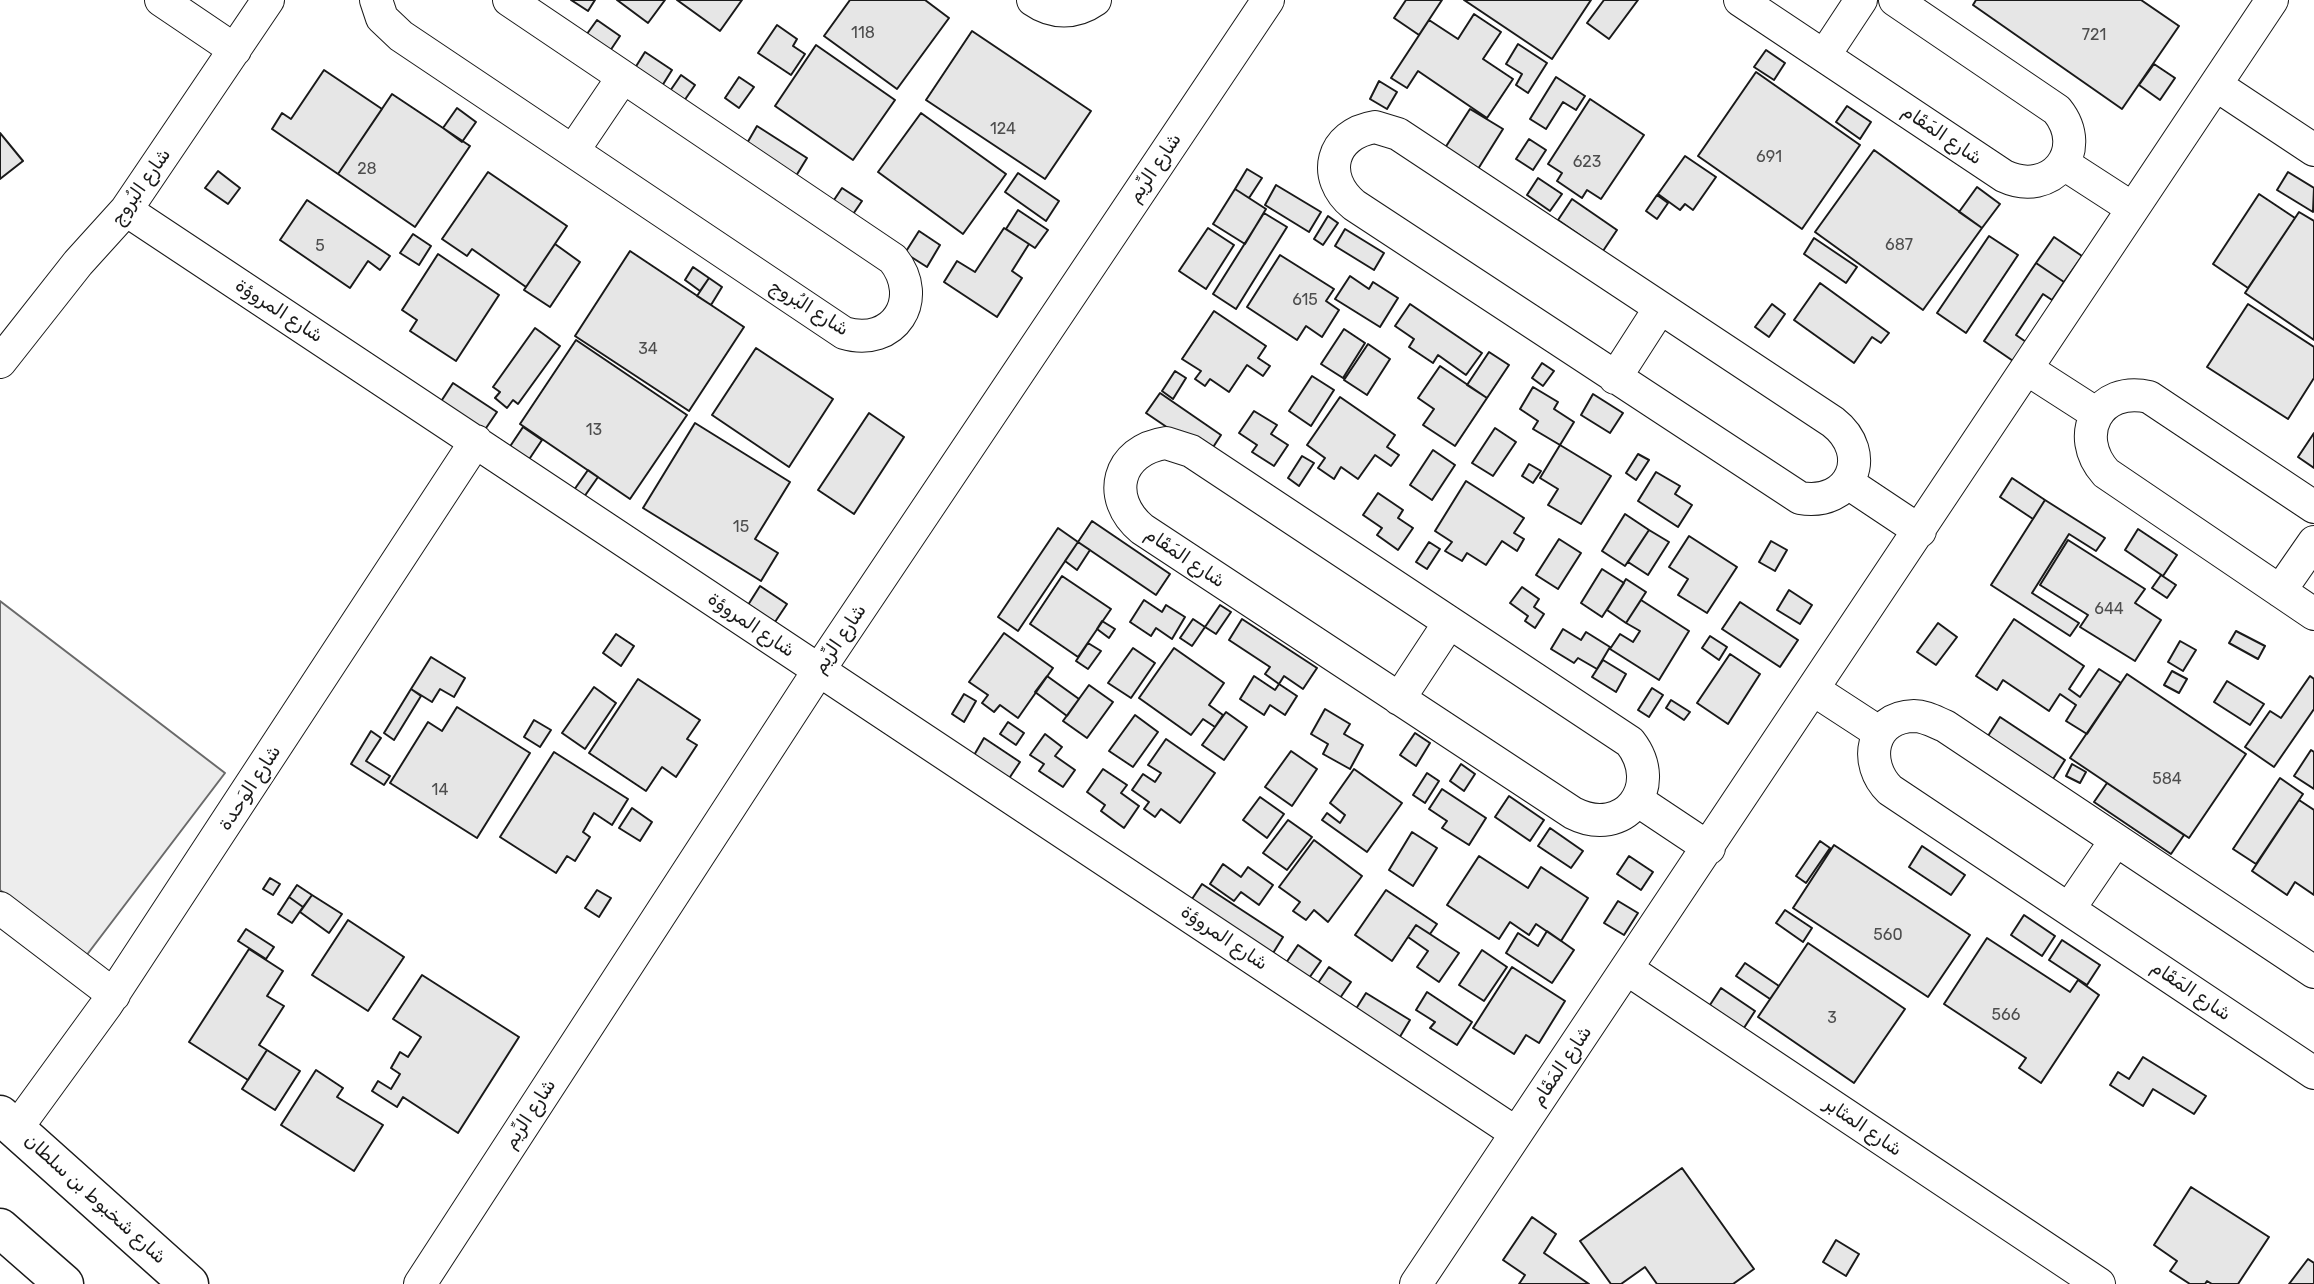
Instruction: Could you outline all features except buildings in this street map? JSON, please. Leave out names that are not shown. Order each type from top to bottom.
[{"type":"main road","name":"شارع شخبوط بن سلطان","points":[[8,1122],[189,1284]]},
{"type":"main road","points":[[0,1228],[64,1284]]},
{"type":"street","points":[[161,0],[235,50]]},
{"type":"street","name":"شارع البُروج","points":[[0,362],[78,263],[126,210],[268,0]]},
{"type":"street","name":"شارع البُروج","points":[[376,0],[382,18],[391,28],[844,333],[868,337],[880,333],[899,317],[907,293],[906,281],[893,259],[509,0]]},
{"type":"street","points":[[1033,0],[1062,11],[1075,10],[1095,0]]},
{"type":"street","name":"شارع الرِّيم","points":[[420,1284],[820,670],[1268,0]]},
{"type":"street","name":"شارع المَقَام","points":[[1741,0],[2016,182],[2043,181],[2064,164]]},
{"type":"street","points":[[1824,56],[1861,0]]},
{"type":"street","points":[[1895,0],[2057,110],[2069,130],[2070,141],[2064,164],[2132,208]]},
{"type":"street","name":"شارع المَقَام","points":[[1416,1284],[2272,0]]},
{"type":"street","points":[[573,151],[623,77]]},
{"type":"street","points":[[2216,85],[2314,150]]},
{"type":"street","points":[[1375,127],[1398,134],[1660,308],[1844,431],[1855,456],[1848,483],[1826,498],[1800,498],[1345,198],[1334,176],[1337,152],[1352,134],[1375,127]]},
{"type":"street","name":"شارع المروؤة","points":[[126,210],[1516,1133]]},
{"type":"street","points":[[1615,378],[1660,308]]},
{"type":"street","points":[[2027,369],[2097,414]]},
{"type":"street","points":[[2314,507],[2149,397],[2126,395],[2105,405],[2091,426],[2091,451],[2106,472],[2314,614]]},
{"type":"street","name":"شارع الوَحدة","points":[[8,1122],[114,995],[476,441]]},
{"type":"street","name":"شارع المَقَام","points":[[1152,445],[1179,445],[1191,451],[1449,623],[1630,742],[1637,752],[1644,776],[1637,800],[1615,818],[1586,819],[1399,699],[1132,521],[1124,510],[1120,484],[1131,460],[1152,445]]},
{"type":"street","points":[[1848,483],[1920,531]]},
{"type":"street","points":[[2280,591],[2314,542]]},
{"type":"street","points":[[1399,699],[1449,623]]},
{"type":"street","points":[[1814,690],[1880,733],[1903,717],[1930,719],[2314,972]]},
{"type":"street","name":"شارع المَقَام","points":[[1880,733],[1874,744],[1875,770],[1891,790],[2314,1073]]},
{"type":"street","points":[[1637,800],[1709,848]]},
{"type":"street","points":[[2069,909],[2116,840]]},
{"type":"street","points":[[0,908],[114,995]]},
{"type":"street","name":"شارع المثابر","points":[[1627,970],[2099,1284]]},
{"type":"shaded area","points":[[0,601],[225,773],[86,956],[0,890]]}]
